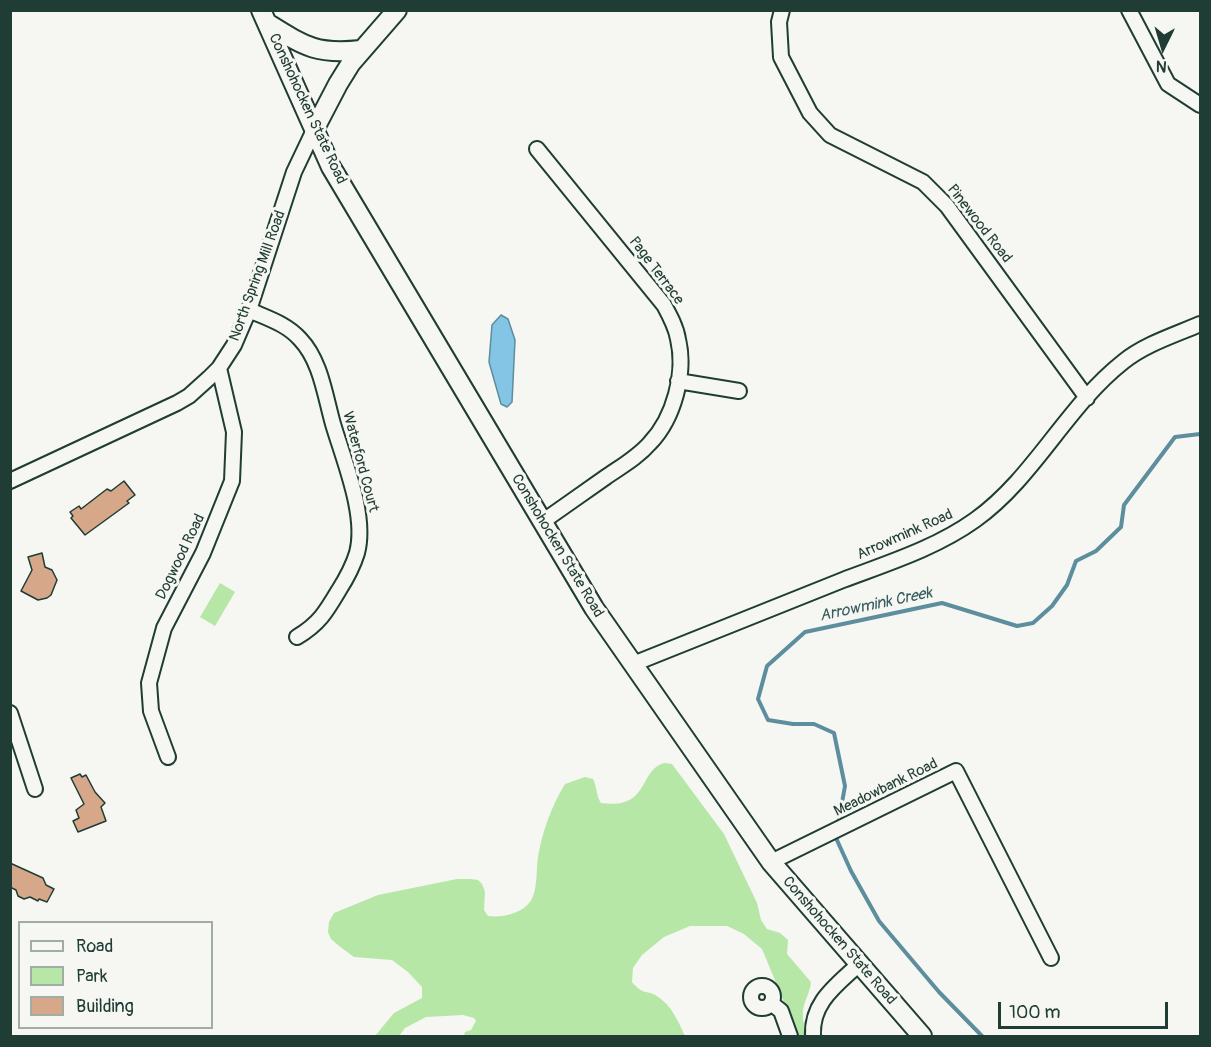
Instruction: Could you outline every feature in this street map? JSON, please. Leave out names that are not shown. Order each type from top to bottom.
[{"type":"main road","name":"North Spring Mill Road","points":[[314,130],[338,84],[361,50],[397,10]]},
{"type":"main road","points":[[264,17],[299,43],[315,50],[338,52],[361,50]]},
{"type":"main road","name":"Conshohocken State Road","points":[[264,17],[331,167],[594,608],[771,862],[922,1036]]},
{"type":"street","name":"Pinewood Road","points":[[782,10],[779,22],[781,57],[810,113],[830,135],[923,182],[947,206],[1087,398]]},
{"type":"street","points":[[1129,10],[1168,84],[1200,105]]},
{"type":"street","name":"North Spring Mill Road","points":[[10,481],[177,403],[200,387],[219,368],[234,345],[249,310],[294,172],[314,130]]},
{"type":"street","name":"Page Terrace","points":[[537,149],[664,305],[679,341],[678,381],[666,419],[652,441],[634,458],[542,522]]},
{"type":"street","name":"Waterford Court","points":[[249,310],[286,326],[309,351],[320,377],[358,510],[359,540],[351,567],[325,614],[318,623],[297,637]]},
{"type":"street","name":"Arrowmink Road","points":[[633,664],[922,549],[968,525],[988,511],[1010,490],[1087,398],[1125,360],[1146,347],[1200,324]]},
{"type":"street","name":"Dogwood Road","points":[[168,757],[151,711],[149,682],[164,628],[203,553],[232,481],[234,432],[219,368]]},
{"type":"street","points":[[678,381],[739,391]]},
{"type":"street","points":[[10,713],[35,789]]},
{"type":"street","name":"Meadowbank Road","points":[[771,862],[956,771],[1052,958]]},
{"type":"street","points":[[813,1036],[814,1016],[818,1007],[829,992],[859,964]]},
{"type":"street","points":[[771,1003],[781,1011],[790,1036]]},
{"type":"green space","points":[[220,583],[235,592],[215,626],[200,617]]},
{"type":"green space","points":[[665,763],[672,764],[724,834],[757,903],[761,920],[767,929],[780,933],[788,940],[787,954],[811,982],[803,1011],[804,1036],[797,1036],[762,949],[744,934],[727,926],[690,926],[664,937],[642,955],[633,968],[632,982],[642,991],[657,996],[667,1004],[685,1036],[464,1036],[476,1021],[474,1018],[463,1015],[426,1017],[405,1028],[399,1036],[375,1036],[394,1013],[422,998],[422,987],[392,960],[354,957],[339,946],[331,939],[328,932],[329,922],[334,913],[378,895],[457,879],[478,880],[482,884],[485,892],[484,910],[488,916],[505,916],[521,910],[533,897],[542,838],[565,784],[585,777],[593,779],[601,803],[617,804],[628,801],[636,795],[651,773]]},
{"type":"water","points":[[501,315],[508,319],[515,340],[512,402],[507,407],[501,404],[489,362],[492,325]]},
{"type":"building","points":[[124,481],[135,495],[127,501],[129,503],[85,535],[71,518],[73,516],[70,512],[79,506],[81,509],[107,489],[111,491]]},
{"type":"building","points":[[42,553],[45,567],[52,570],[57,580],[51,595],[38,600],[21,591],[32,570],[28,557]]},
{"type":"building","points":[[80,774],[82,777],[86,775],[95,792],[105,803],[101,807],[106,821],[78,832],[73,821],[79,818],[76,810],[84,804],[71,778]]},
{"type":"building","points":[[10,863],[43,878],[46,885],[54,889],[47,902],[18,896],[16,890],[10,887]]},
{"type":"waterway","name":"Arrowmink Creek","points":[[838,825],[845,786],[834,733],[814,724],[793,724],[768,720],[758,699],[767,666],[805,632],[942,603],[1017,626],[1033,623],[1052,606],[1067,585],[1076,561],[1096,551],[1121,527],[1124,505],[1175,437],[1200,434]]},
{"type":"waterway","name":"Arrowmink Creek","points":[[837,833],[836,838],[851,871],[879,921],[939,992],[982,1036]]}]
